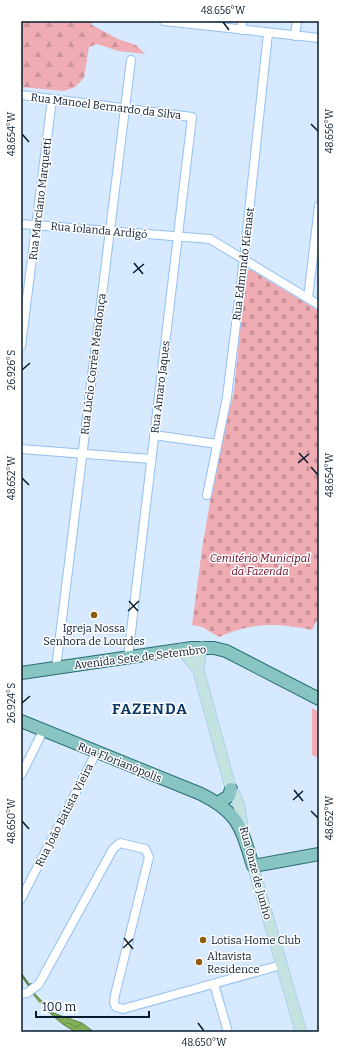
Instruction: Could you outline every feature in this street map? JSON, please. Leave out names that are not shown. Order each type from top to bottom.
[{"type":"main road","name":"Avenida Sete de Setembro","points":[[21,673],[202,647],[226,651],[319,700]]},
{"type":"main road","name":"Rua Onze de Junho","points":[[198,669],[202,647]]},
{"type":"main road","name":"Rua Onze de Junho","points":[[181,649],[198,669],[231,789],[236,796],[241,812],[242,829],[301,1032]]},
{"type":"main road","name":"Rua Florianópolis","points":[[21,721],[218,802],[232,815],[242,829]]},
{"type":"main road","points":[[218,802],[229,796],[231,789]]},
{"type":"main road","points":[[253,866],[319,854]]},
{"type":"street","points":[[164,21],[319,38]]},
{"type":"street","points":[[242,21],[242,30]]},
{"type":"street","points":[[295,36],[297,21]]},
{"type":"street","name":"Rua Edmundo Kienast","points":[[207,495],[226,404],[244,259],[268,32]]},
{"type":"street","name":"Rua Lúcio Corrêa Mendonça","points":[[56,668],[131,60]]},
{"type":"street","name":"Rua Manoel Bernardo da Silva","points":[[21,95],[192,116]]},
{"type":"street","name":"Rua Marciano Marquetti","points":[[21,346],[52,99]]},
{"type":"street","name":"Rua Amaro Jaques","points":[[128,657],[192,116]]},
{"type":"street","points":[[308,298],[319,206]]},
{"type":"street","name":"Rua Iolanda Ardigó","points":[[21,224],[210,239],[319,305]]},
{"type":"street","points":[[154,435],[217,444]]},
{"type":"street","points":[[21,449],[151,459]]},
{"type":"street","points":[[21,775],[43,731]]},
{"type":"street","name":"Rua João Batista Vieira","points":[[21,899],[96,753]]},
{"type":"street","points":[[24,994],[36,988],[118,844],[120,843],[144,849],[149,856],[115,995],[114,1002],[116,1007],[123,1009],[281,965]]},
{"type":"street","points":[[214,984],[228,1032]]},
{"type":"green space","points":[[21,21],[91,21],[92,25],[118,39],[136,45],[145,54],[118,51],[97,44],[89,47],[84,78],[75,87],[64,91],[21,87]]},
{"type":"green space","name":"Cemitério Municipal da Fazenda","points":[[246,270],[251,270],[319,311],[319,616],[312,630],[287,626],[265,625],[254,626],[219,637],[202,627],[192,625],[202,549],[218,455],[234,392]]},
{"type":"green space","points":[[312,708],[319,712],[319,758],[312,755]]},
{"type":"water","points":[[31,983],[35,994],[53,1013],[82,1023],[94,1032],[78,1032],[65,1026],[57,1020],[32,992],[28,986]]},
{"type":"waterway","points":[[21,974],[31,988]]},
{"type":"place","name":"Igreja Nossa Senhora de Lourdes","points":[[94,615]]},
{"type":"place","name":"Lotisa Home Club","points":[[203,940]]},
{"type":"place","name":"Altavista Residence","points":[[199,962]]},
{"type":"district","name":"FAZENDA","points":[[150,709]]}]
